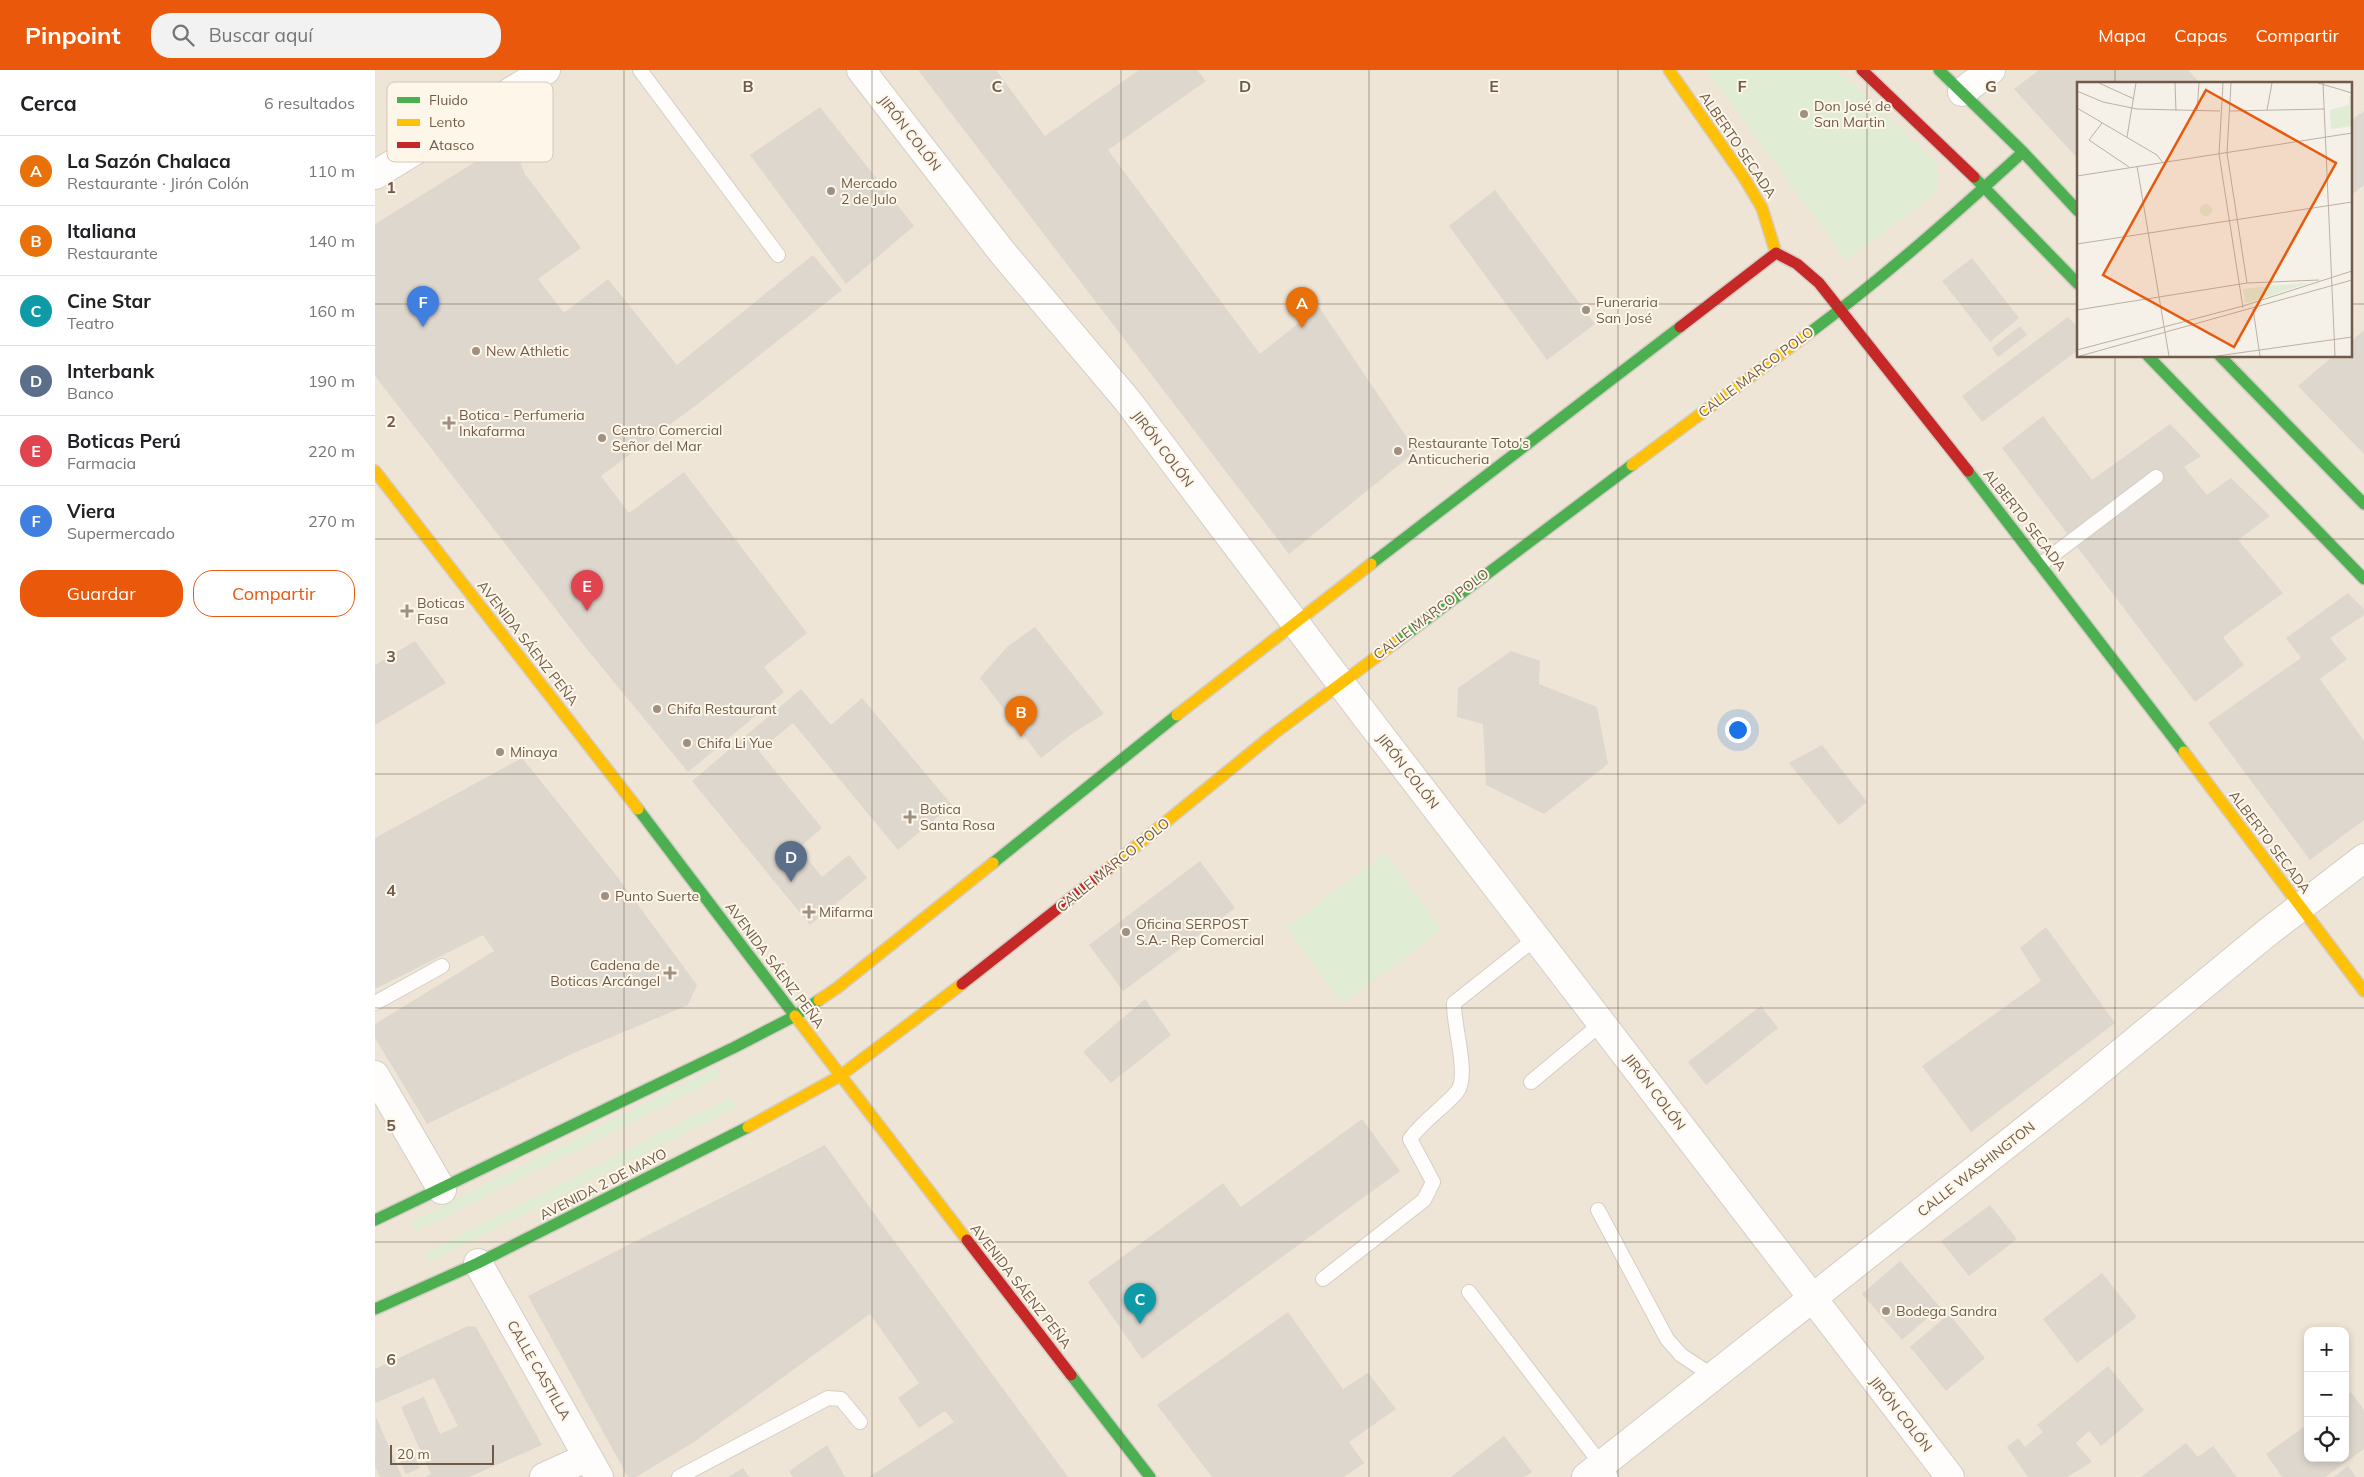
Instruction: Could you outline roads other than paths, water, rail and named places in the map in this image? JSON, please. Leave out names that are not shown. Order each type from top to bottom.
[{"type":"main road","name":"ALBERTO SECADA","points":[[1669,70],[1743,176],[1762,208],[1775,253],[1796,261],[1816,279],[1841,309],[2041,564],[2364,991]]},
{"type":"main road","points":[[1862,70],[1984,188],[2077,283]]},
{"type":"main road","points":[[1939,70],[2023,152],[2077,210]]},
{"type":"main road","name":"CALLE MARCO POLO","points":[[839,1076],[929,1012],[1276,732],[1841,309],[1984,188],[2023,152]]},
{"type":"main road","points":[[375,1220],[442,1190],[795,1016],[837,988],[1295,622],[1775,253]]},
{"type":"main road","points":[[2150,358],[2364,579]]},
{"type":"main road","points":[[2222,358],[2364,504]]},
{"type":"main road","name":"AVENIDA SÁENZ PEÑA","points":[[375,471],[685,869],[839,1076],[1150,1477]]},
{"type":"main road","name":"AVENIDA 2 DE MAYO","points":[[375,1309],[478,1263],[777,1112],[839,1076]]},
{"type":"street","points":[[527,82],[547,70]]},
{"type":"street","name":"JIRÓN COLÓN","points":[[861,70],[1002,252],[1127,400],[1341,683],[1950,1477]]},
{"type":"street","points":[[1962,92],[1991,70]]},
{"type":"street","points":[[375,175],[396,162]]},
{"type":"street","name":"CALLE WASHINGTON","points":[[1599,1473],[1713,1376],[2077,1089],[2268,932],[2364,858]]},
{"type":"street","points":[[375,1075],[442,1190]]},
{"type":"street","name":"CALLE CASTILLA","points":[[478,1263],[594,1467]]},
{"type":"street","points":[[544,1477],[594,1467]]},
{"type":"lane","points":[[640,70],[778,255]]},
{"type":"lane","points":[[2041,564],[2156,477]]},
{"type":"lane","points":[[1323,1279],[1424,1200],[1433,1182],[1410,1139],[1418,1128],[1458,1090],[1462,1072],[1454,1003],[1536,938]]},
{"type":"lane","points":[[375,1003],[442,966]]},
{"type":"lane","points":[[1531,1082],[1602,1023]]},
{"type":"lane","points":[[1598,1210],[1667,1339],[1681,1355],[1713,1376]]},
{"type":"lane","points":[[1469,1292],[1599,1473]]},
{"type":"lane","points":[[679,1477],[828,1398],[841,1399],[860,1422]]},
{"type":"place","name":"Don José de San Martin","points":[[1804,114]]},
{"type":"place","name":"Mercado 2 de Julo","points":[[831,191]]},
{"type":"place","name":"Funeraria San José","points":[[1586,310]]},
{"type":"place","name":"Viera","points":[[423,327]]},
{"type":"place","name":"La Sazón Chalaca","points":[[1302,328]]},
{"type":"place","name":"New Athletic","points":[[476,351]]},
{"type":"place","name":"Botica - Perfumeria Inkafarma","points":[[449,423]]},
{"type":"place","name":"Centro Comercial Señor del Mar","points":[[602,438]]},
{"type":"place","name":"Restaurante Toto's Anticucheria","points":[[1398,451]]},
{"type":"place","name":"Boticas Fasa","points":[[407,611]]},
{"type":"place","name":"Boticas Perú","points":[[587,611]]},
{"type":"place","name":"Chifa Restaurant","points":[[657,709]]},
{"type":"place","name":"Italiana","points":[[1021,737]]},
{"type":"place","name":"Chifa Li Yue","points":[[687,743]]},
{"type":"place","name":"Minaya","points":[[500,752]]},
{"type":"place","name":"Botica Santa Rosa","points":[[910,817]]},
{"type":"place","name":"Interbank","points":[[791,882]]},
{"type":"place","name":"Punto Suerte","points":[[605,896]]},
{"type":"place","name":"Mifarma","points":[[809,912]]},
{"type":"place","name":"Oficina SERPOST S.A.- Rep Comercial","points":[[1126,932]]},
{"type":"place","name":"Cadena de Boticas Arcángel","points":[[670,973]]},
{"type":"place","name":"Bodega Sandra","points":[[1886,1311]]},
{"type":"place","name":"Cine Star","points":[[1140,1324]]}]
